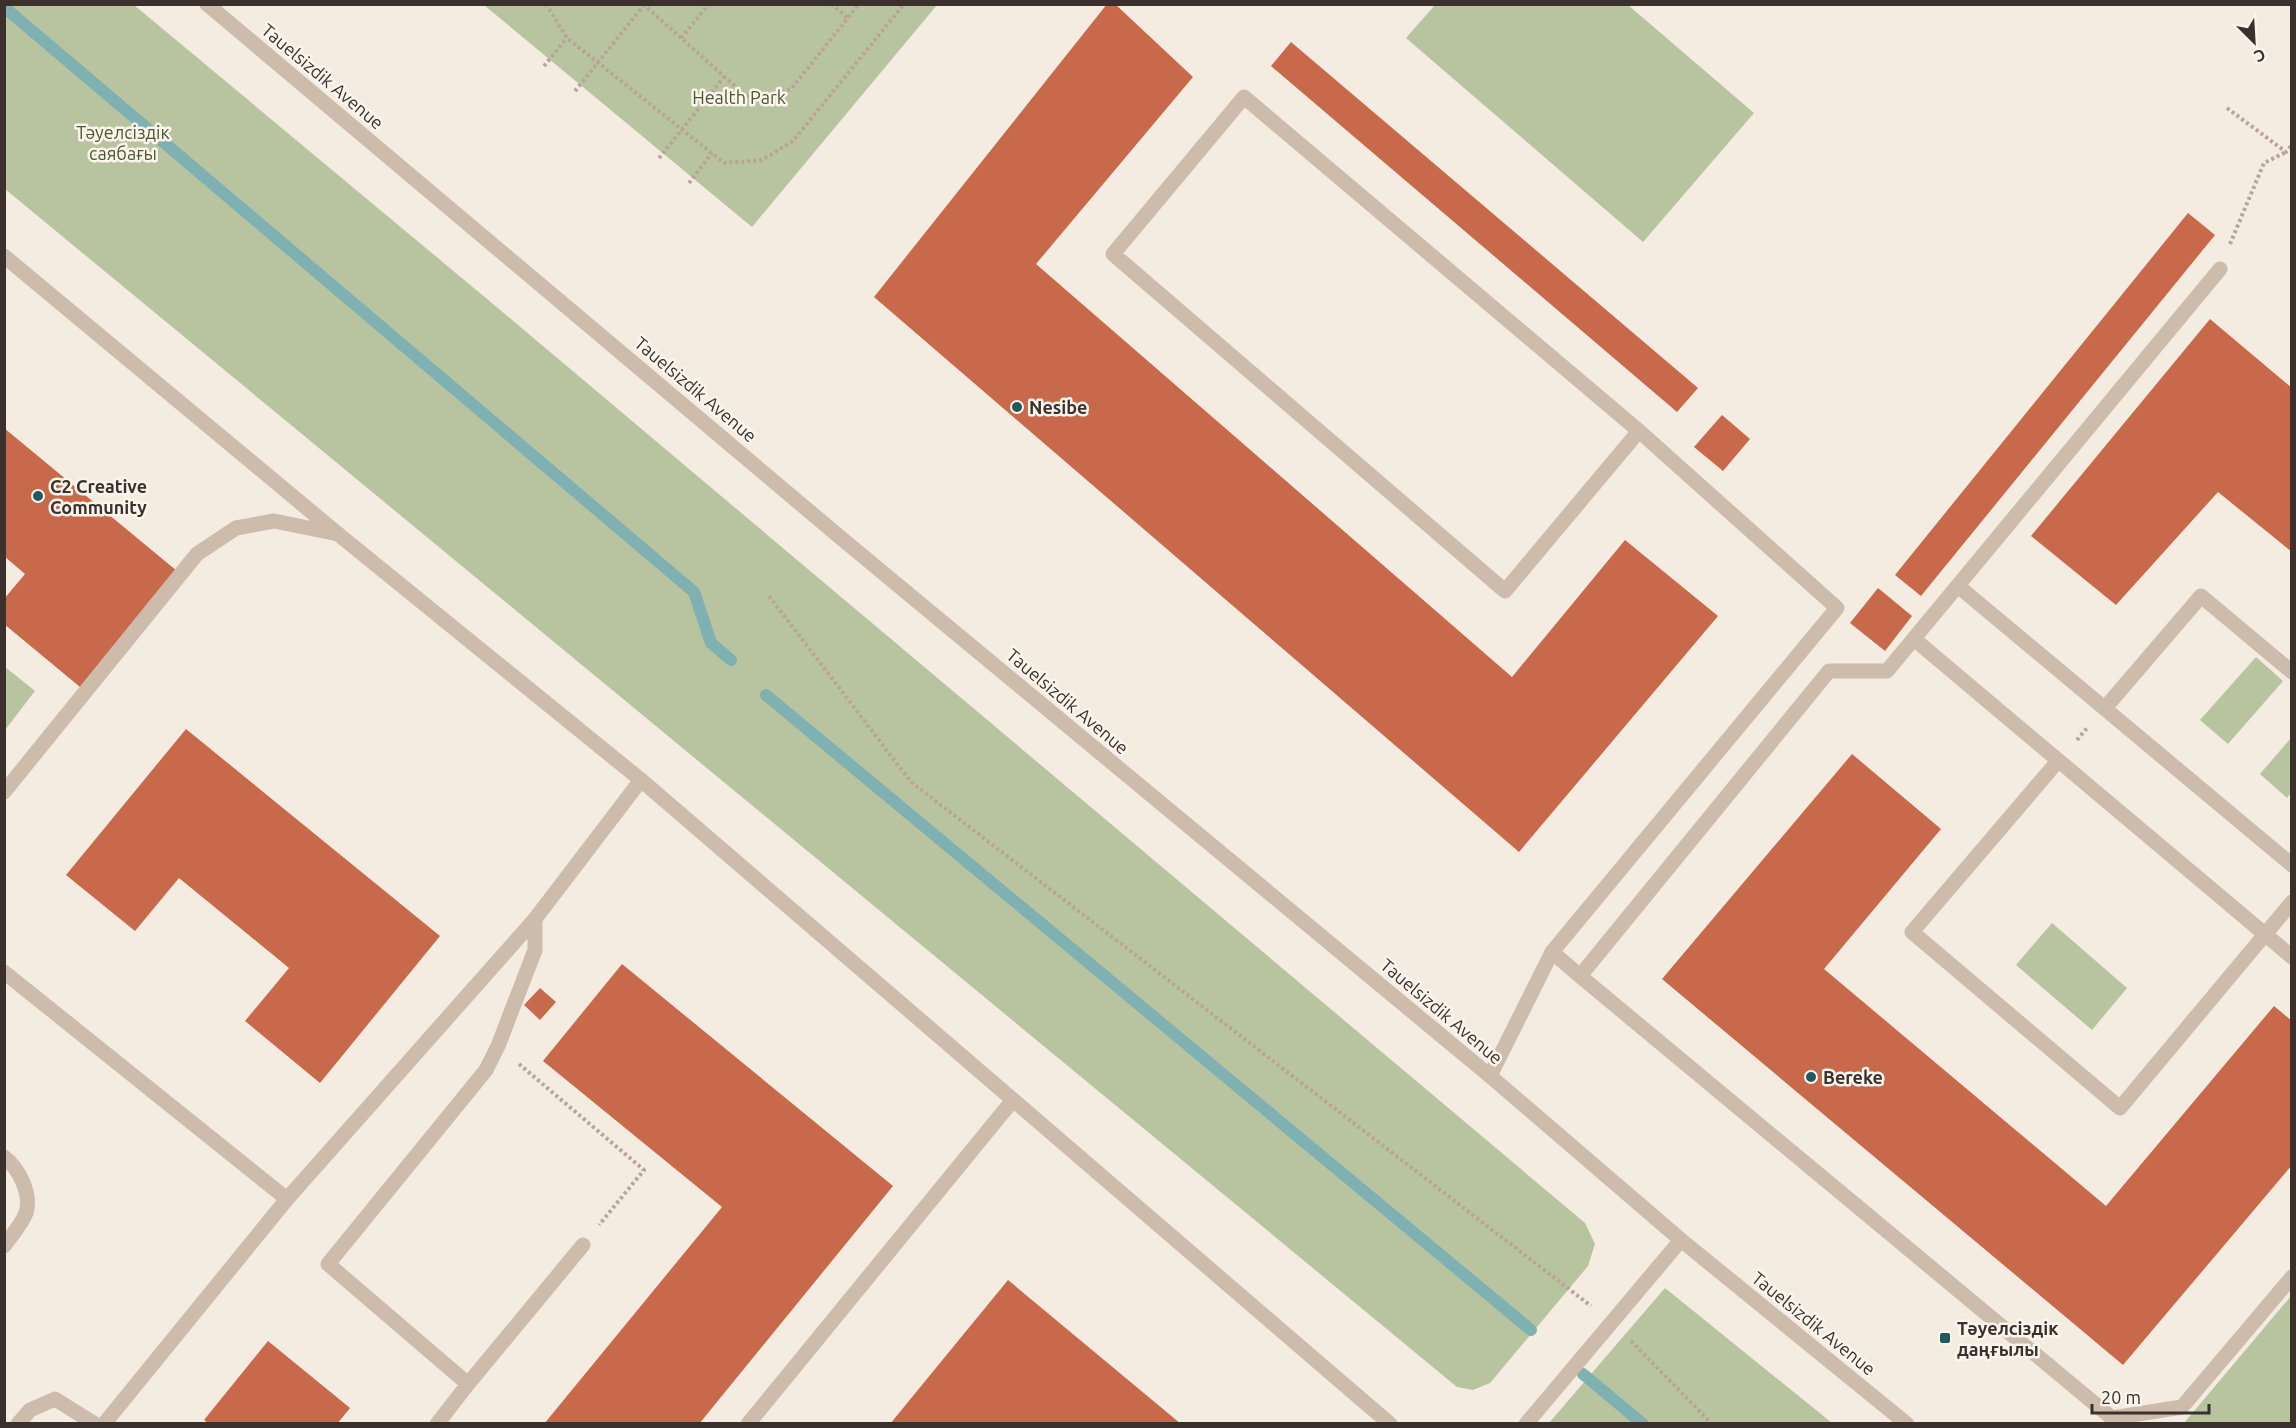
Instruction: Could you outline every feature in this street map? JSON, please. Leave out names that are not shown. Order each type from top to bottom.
[{"type":"street","name":"Tauelsizdik Avenue","points":[[207,4],[841,538],[1490,1076],[1681,1240],[1907,1424]]},
{"type":"street","points":[[1490,1076],[1552,952],[1837,608],[1639,431],[1244,97],[1113,254],[1505,591],[1639,431]]},
{"type":"street","points":[[4,256],[338,534],[641,780],[1390,1424]]},
{"type":"street","points":[[1580,976],[1829,670],[1887,671],[2220,270]]},
{"type":"street","points":[[4,792],[197,554],[236,528],[274,521],[338,534]]},
{"type":"street","points":[[1958,586],[2292,865]]},
{"type":"street","points":[[2105,708],[2201,596],[2292,672]]},
{"type":"street","points":[[1914,639],[2292,957]]},
{"type":"street","points":[[2058,761],[1912,932],[2120,1108],[2292,902]]},
{"type":"street","points":[[104,1424],[287,1199],[535,919],[641,780]]},
{"type":"street","points":[[468,1384],[328,1264],[486,1070],[498,1046],[535,950],[535,919]]},
{"type":"street","points":[[1552,952],[2112,1418],[2182,1407],[2292,1277]]},
{"type":"street","points":[[4,972],[287,1199]]},
{"type":"street","points":[[748,1424],[1013,1100]]},
{"type":"street","points":[[4,1157],[15,1165],[25,1186],[26,1213],[4,1246]]},
{"type":"street","points":[[1526,1424],[1681,1240]]},
{"type":"street","points":[[437,1424],[583,1245]]},
{"type":"street","points":[[18,1424],[30,1410],[55,1399],[95,1424]]},
{"type":"path","points":[[546,4],[567,38],[724,163],[762,160],[793,141],[904,4]]},
{"type":"path","points":[[681,38],[709,4]]},
{"type":"path","points":[[831,4],[848,18]]},
{"type":"path","points":[[575,90],[643,5],[746,96],[765,97],[791,89],[859,4]]},
{"type":"path","points":[[544,66],[567,38]]},
{"type":"path","points":[[659,158],[724,77]]},
{"type":"path","points":[[2227,108],[2286,152]]},
{"type":"path","points":[[2220,270],[2264,163],[2286,152],[2292,145]]},
{"type":"path","points":[[689,183],[712,153]]},
{"type":"path","points":[[769,596],[911,782],[1612,1322],[1712,1424]]},
{"type":"path","points":[[2058,761],[2105,708]]},
{"type":"path","points":[[498,1046],[644,1170],[583,1245]]},
{"type":"green space","name":"Тәуелсіздік саябағы","points":[[4,5],[134,5],[493,304],[1585,1223],[1595,1244],[1588,1266],[1490,1383],[1473,1390],[1457,1387],[5,189]]},
{"type":"green space","name":"Health Park","points":[[484,5],[937,5],[752,227]]},
{"type":"green space","points":[[1435,5],[1628,5],[1754,113],[1643,242],[1406,38]]},
{"type":"green space","points":[[2256,657],[2283,681],[2228,744],[2200,720]]},
{"type":"green space","points":[[5,667],[35,691],[5,730]]},
{"type":"green space","points":[[2291,738],[2291,793],[2287,798],[2260,774]]},
{"type":"green space","points":[[2052,923],[2127,988],[2092,1030],[2016,965]]},
{"type":"green space","points":[[1665,1288],[1832,1423],[1549,1423]]},
{"type":"green space","points":[[2291,1296],[2291,1423],[2184,1423]]},
{"type":"building","points":[[1107,4],[1115,4],[1193,77],[1036,264],[1512,677],[1625,540],[1718,616],[1519,852],[874,297]]},
{"type":"building","points":[[1291,42],[1698,388],[1677,412],[1271,66]]},
{"type":"building","points":[[2188,213],[2215,235],[1921,596],[1895,575]]},
{"type":"building","points":[[2210,319],[2292,388],[2292,552],[2218,492],[2116,605],[2031,536]]},
{"type":"building","points":[[1722,415],[1750,439],[1723,471],[1694,447]]},
{"type":"building","points":[[4,428],[177,571],[80,687],[4,624],[4,599],[25,574],[4,556]]},
{"type":"building","points":[[1878,588],[1912,616],[1885,651],[1850,623]]},
{"type":"building","points":[[186,729],[440,936],[320,1083],[245,1021],[289,968],[179,878],[135,931],[66,875]]},
{"type":"building","points":[[1852,754],[1941,829],[1824,969],[2106,1206],[2274,1006],[2292,1021],[2292,1165],[2123,1365],[1662,979]]},
{"type":"building","points":[[622,964],[893,1186],[699,1424],[544,1424],[722,1207],[543,1061]]},
{"type":"building","points":[[540,988],[556,1002],[540,1020],[524,1005]]},
{"type":"building","points":[[1008,1280],[1181,1424],[890,1424]]},
{"type":"building","points":[[268,1341],[350,1408],[337,1424],[209,1424],[204,1420]]},
{"type":"waterway","points":[[4,7],[694,592],[711,643],[731,660]]},
{"type":"waterway","points":[[766,695],[1531,1330]]},
{"type":"waterway","points":[[1583,1374],[1643,1424]]},
{"type":"place","name":"Nesibe","points":[[1017,407]]},
{"type":"place","name":"C2 Creative Community","points":[[38,496]]},
{"type":"place","name":"Bereke","points":[[1811,1077]]},
{"type":"place","name":"Тәуелсіздік даңғылы","points":[[1945,1338]]}]
